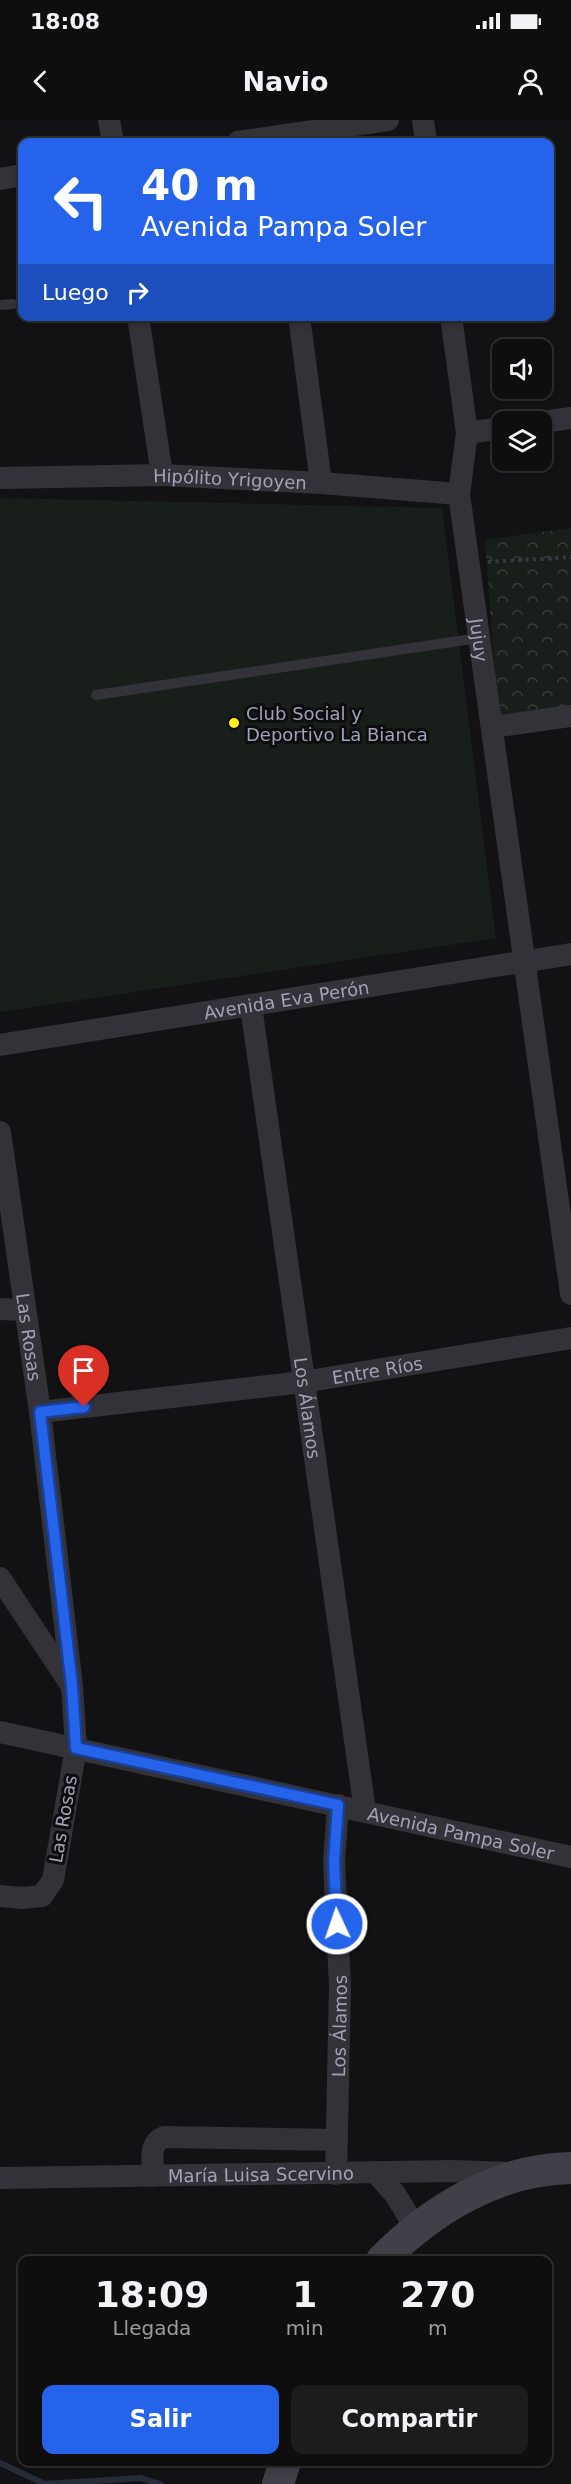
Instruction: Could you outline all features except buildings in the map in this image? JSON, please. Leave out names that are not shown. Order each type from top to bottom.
[{"type":"main road","points":[[386,2256],[436,2213],[476,2192],[523,2174],[571,2168]]},
{"type":"main road","points":[[278,2484],[284,2466]]},
{"type":"street","points":[[109,120],[112,138]]},
{"type":"street","points":[[254,138],[274,133],[388,120]]},
{"type":"street","points":[[423,120],[425,138]]},
{"type":"street","points":[[0,179],[18,176]]},
{"type":"street","points":[[139,321],[162,475]]},
{"type":"street","points":[[300,321],[321,483]]},
{"type":"street","name":"Jujuy","points":[[452,321],[467,432],[459,494],[571,1294]]},
{"type":"street","points":[[552,421],[571,418]]},
{"type":"street","points":[[467,432],[492,429]]},
{"type":"street","name":"Hipólito Yrigoyen","points":[[0,478],[162,475],[321,483],[459,494]]},
{"type":"street","points":[[492,727],[571,716]]},
{"type":"street","name":"Avenida Eva Perón","points":[[0,1045],[571,954]]},
{"type":"street","name":"Los Álamos","points":[[251,1006],[364,1811]]},
{"type":"street","name":"Las Rosas","points":[[0,1132],[40,1412],[72,1686],[76,1748],[53,1880],[42,1896],[0,1896]]},
{"type":"street","points":[[0,1309],[26,1310]]},
{"type":"street","name":"Entre Ríos","points":[[40,1412],[303,1382],[571,1338]]},
{"type":"street","points":[[0,1578],[72,1686]]},
{"type":"street","name":"Avenida Pampa Soler","points":[[0,1732],[571,1857]]},
{"type":"street","name":"Los Álamos","points":[[336,2174],[340,1986],[334,1862],[338,1805]]},
{"type":"street","points":[[153,2176],[153,2147],[157,2139],[164,2137],[337,2140]]},
{"type":"street","name":"María Luisa Scervino","points":[[0,2178],[454,2171],[523,2174]]},
{"type":"street","points":[[376,2173],[395,2194],[416,2229]]},
{"type":"lane","points":[[0,305],[13,304]]},
{"type":"lane","points":[[96,695],[479,639]]},
{"type":"path","points":[[469,563],[571,557]]},
{"type":"green space","name":"Club Social y Deportivo La Bianca","points":[[0,498],[442,508],[496,938],[0,1012]]},
{"type":"green space","points":[[571,528],[571,706],[498,716],[485,540]]},
{"type":"waterway","points":[[0,2463],[45,2484],[141,2478],[160,2484]]},
{"type":"place","name":"Club Social y Deportivo La Bianca","points":[[234,723]]},
{"type":"route","points":[[84,1407],[40,1412],[72,1686],[76,1748],[338,1805],[334,1862],[337,1924]]}]
